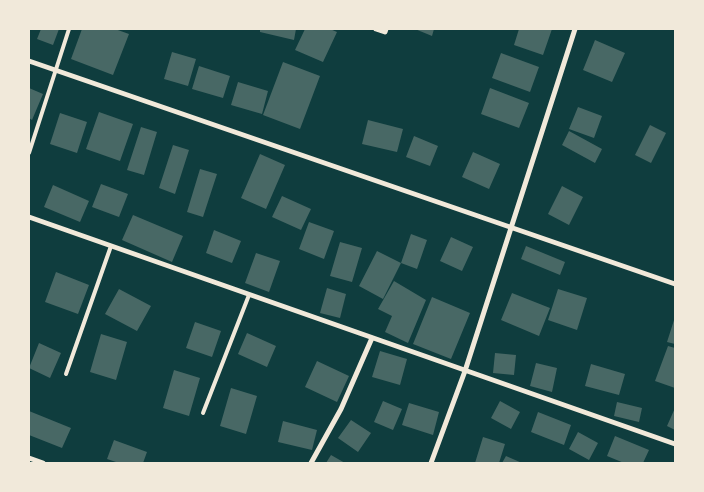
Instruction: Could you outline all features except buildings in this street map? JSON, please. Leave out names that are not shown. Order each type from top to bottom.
[{"type":"street","points":[[376,29],[385,32],[386,29]]},
{"type":"street","points":[[440,463],[432,461],[465,371],[575,29]]},
{"type":"street","points":[[29,61],[675,284]]},
{"type":"street","points":[[29,217],[675,444]]},
{"type":"street","points":[[311,463],[341,409],[372,338]]},
{"type":"street","points":[[29,458],[43,463]]},
{"type":"lane","points":[[29,153],[69,29]]},
{"type":"lane","points":[[66,374],[111,246]]},
{"type":"lane","points":[[203,413],[249,294]]}]
